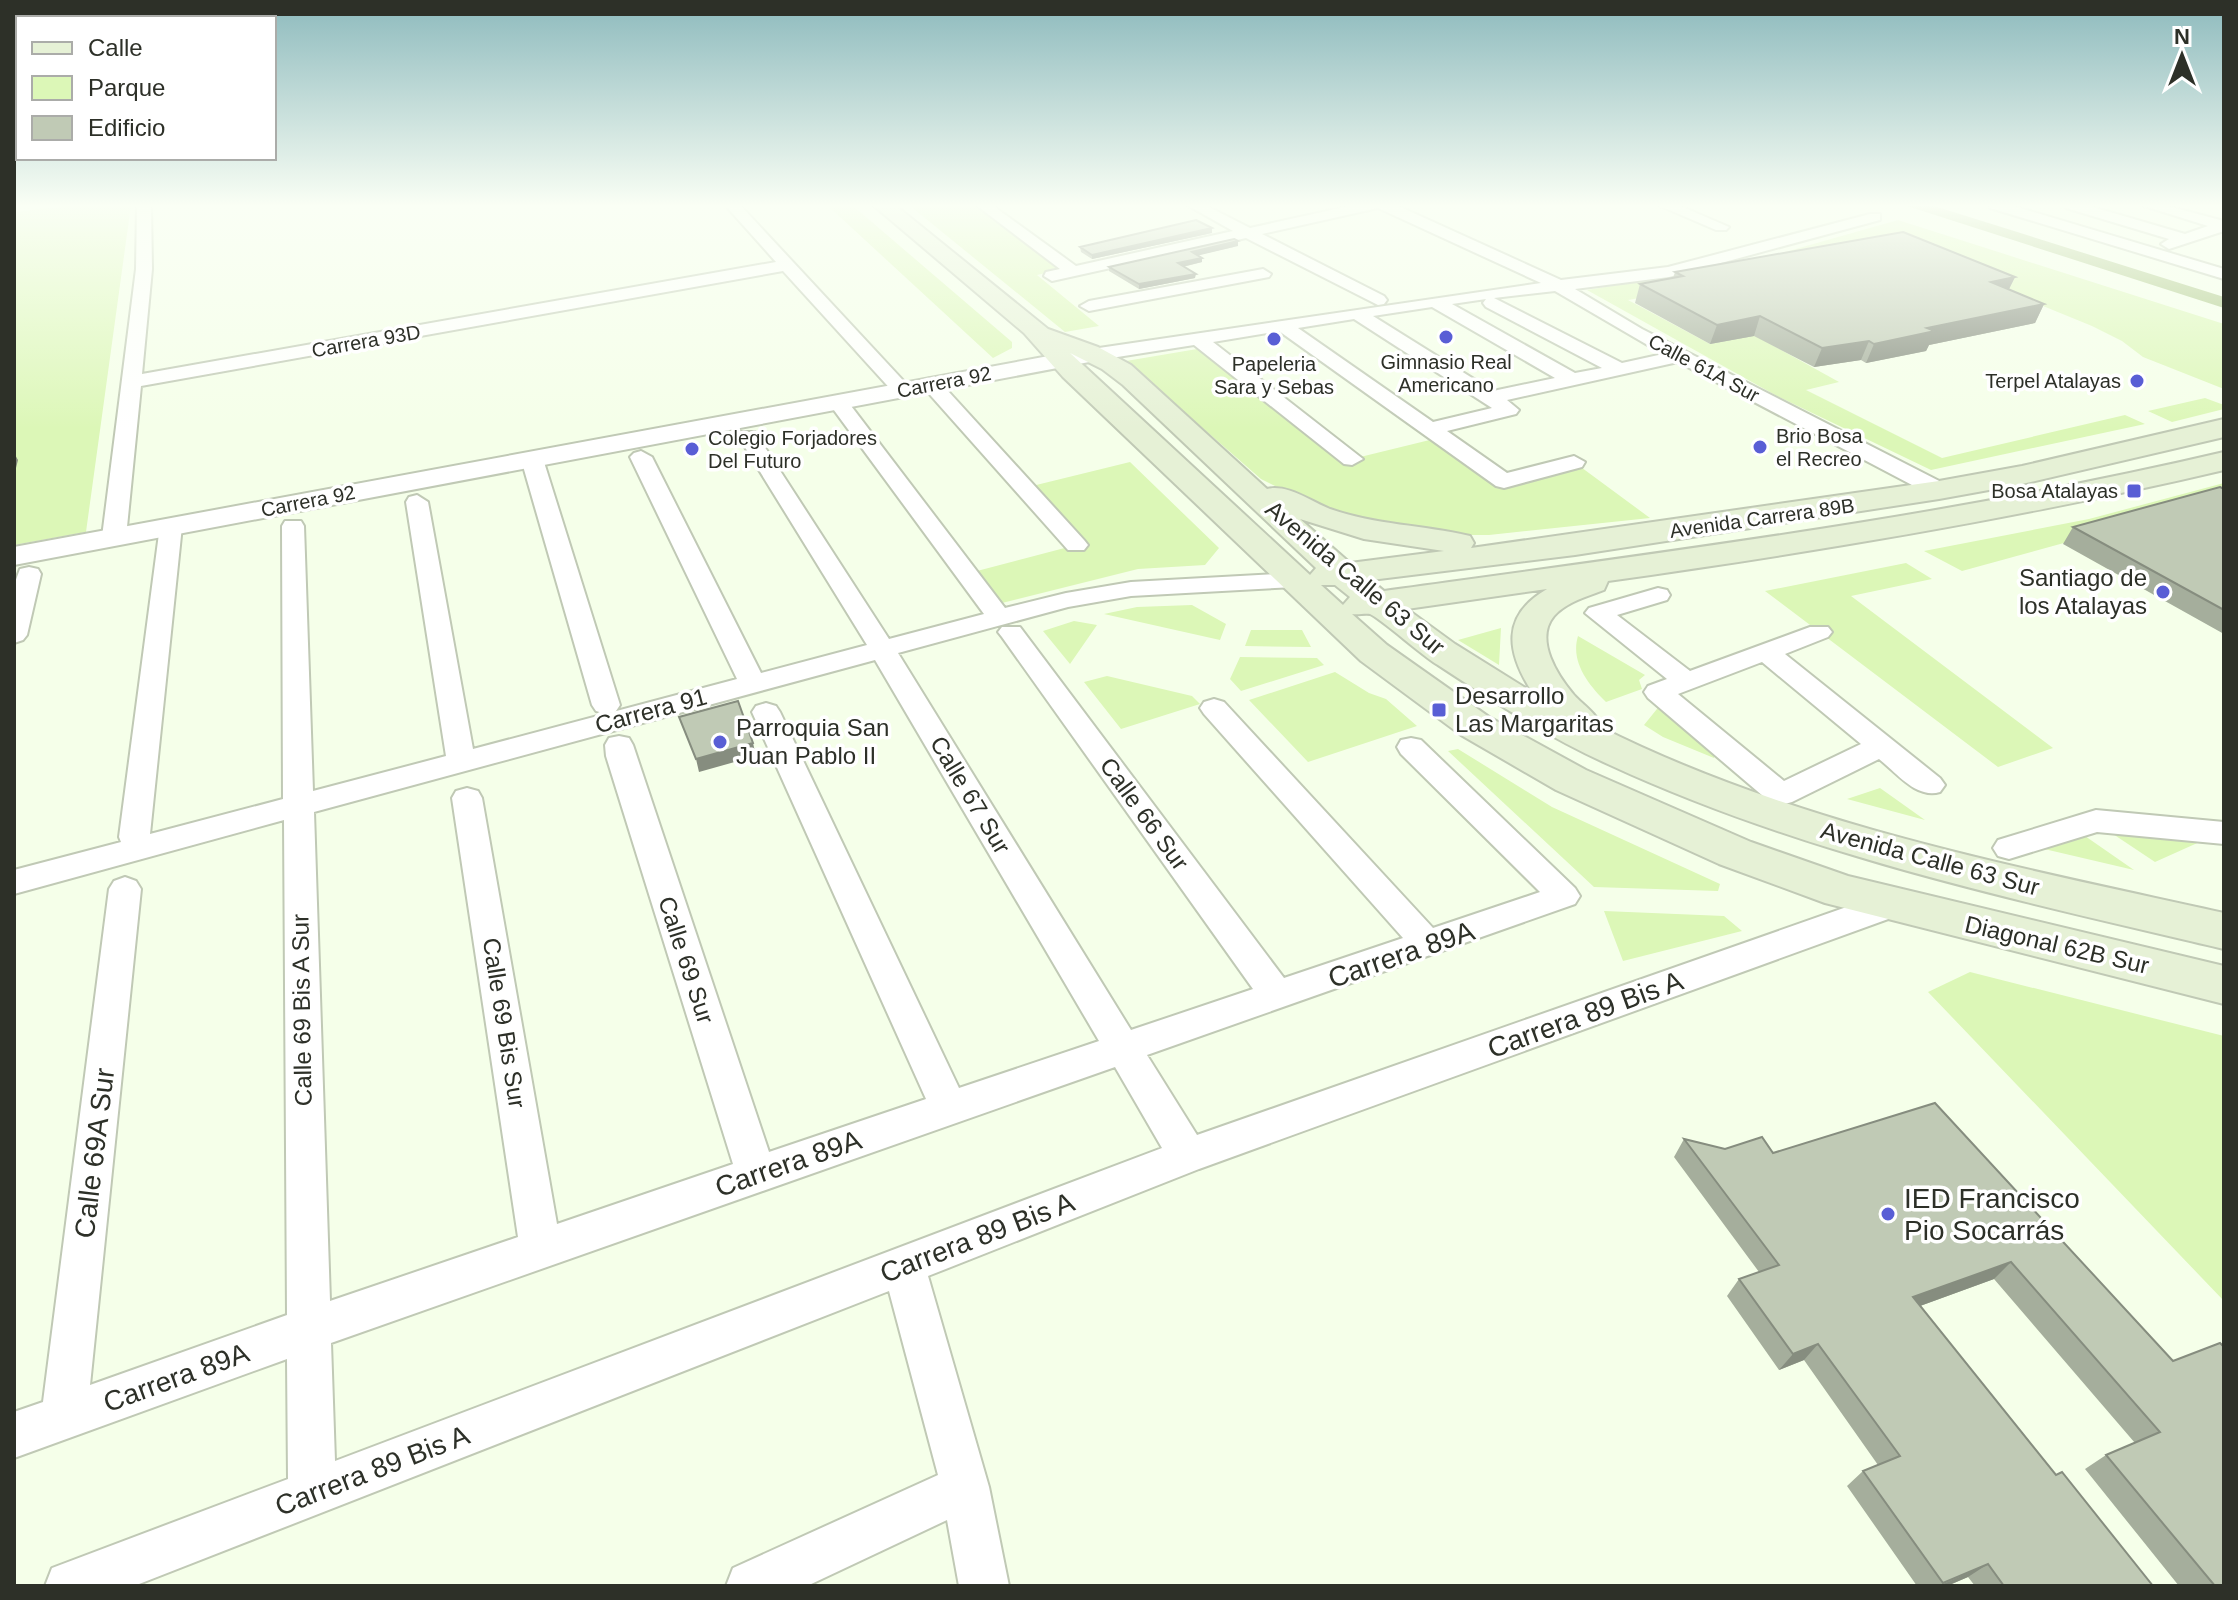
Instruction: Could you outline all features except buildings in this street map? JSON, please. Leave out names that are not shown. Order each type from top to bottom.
[{"type":"main road","name":"Avenida Calle 63 Sur","points":[[974,280],[1033,328],[1062,360],[1295,580],[1335,592]]},
{"type":"main road","name":"Avenida Calle 63 Sur","points":[[1033,328],[1112,364],[1232,473],[1335,592],[1374,653],[1439,702],[1571,780],[1735,853],[1890,905]]},
{"type":"main road","name":"Avenida Carrera 89B","points":[[1335,592],[1575,545],[2022,475],[2224,428]]},
{"type":"main road","name":"Avenida Carrera 89B","points":[[1335,592],[1378,602],[1649,581],[1848,536],[2066,498],[2224,461]]},
{"type":"main road","points":[[1232,473],[1317,516],[1374,532],[1458,543],[1575,545]]},
{"type":"main road","points":[[1614,751],[1552,696],[1531,653],[1531,632],[1536,616],[1558,598],[1649,581]]},
{"type":"main road","name":"Avenida Calle 63 Sur","points":[[1378,602],[1438,649],[1503,692],[1614,751],[1779,806],[1882,849],[2224,931]]},
{"type":"main road","name":"Diagonal 62B Sur","points":[[1890,905],[2224,985]]},
{"type":"street","points":[[114,537],[143,280]]},
{"type":"street","name":"Carrera 93D","points":[[134,381],[704,280]]},
{"type":"street","points":[[800,280],[902,390]]},
{"type":"street","points":[[1063,280],[1139,347]]},
{"type":"street","points":[[1071,287],[1095,280]]},
{"type":"street","points":[[1071,287],[1179,280]]},
{"type":"street","points":[[1338,280],[1378,300]]},
{"type":"street","name":"Calle 61A Sur","points":[[1544,280],[1681,356],[1939,490]]},
{"type":"street","name":"Carrera 92","points":[[22,565],[114,537],[1062,360],[1436,302],[1603,280]]},
{"type":"street","points":[[1436,302],[1573,380]]},
{"type":"street","points":[[1492,303],[1620,370]]},
{"type":"street","points":[[1357,314],[1509,410],[1430,429]]},
{"type":"street","points":[[1282,325],[1504,481],[1574,462]]},
{"type":"street","points":[[1197,338],[1352,459]]},
{"type":"street","points":[[1490,398],[1681,356]]},
{"type":"street","points":[[931,384],[1076,545]]},
{"type":"street","name":"Calle 66 Sur","points":[[838,402],[1277,996]]},
{"type":"street","name":"Calle 67 Sur","points":[[748,436],[882,649],[1188,1156]]},
{"type":"street","points":[[641,457],[760,698],[949,1107]]},
{"type":"street","points":[[532,459],[606,705]]},
{"type":"street","points":[[417,502],[461,762]]},
{"type":"street","points":[[134,837],[171,526]]},
{"type":"street","name":"Calle 69 Bis A Sur","points":[[293,526],[312,1493]]},
{"type":"street","points":[[14,635],[22,565]]},
{"type":"street","name":"Carrera 91","points":[[14,882],[461,762],[760,698],[882,649],[1099,593],[1167,586],[1295,580]]},
{"type":"street","points":[[1649,581],[1598,613],[1687,682]]},
{"type":"street","points":[[1819,632],[1658,692],[1779,806],[1881,746]]},
{"type":"street","points":[[1766,652],[1930,785]]},
{"type":"street","points":[[1214,708],[1290,788],[1429,945]]},
{"type":"street","name":"Calle 69 Sur","points":[[619,745],[624,771],[756,1174]]},
{"type":"street","name":"Carrera 89A","points":[[14,1435],[307,1330],[1564,896],[1411,747]]},
{"type":"street","name":"Calle 69 Bis Sur","points":[[467,798],[541,1249]]},
{"type":"street","points":[[2009,848],[2096,821],[2224,833]]},
{"type":"street","name":"Calle 69A Sur","points":[[64,1417],[125,889]]},
{"type":"street","name":"Carrera 89 Bis A","points":[[70,1586],[1188,1156],[1890,905]]},
{"type":"street","points":[[904,1266],[965,1487],[984,1586]]},
{"type":"street","points":[[751,1586],[965,1487]]},
{"type":"green space","points":[[14,280],[121,280],[86,532],[14,545]]},
{"type":"green space","points":[[908,280],[939,280],[1012,342],[1012,348],[993,358]]},
{"type":"green space","points":[[1001,280],[1043,280],[1099,326],[1065,332]]},
{"type":"green space","points":[[1649,280],[1744,280],[1628,300],[1710,344],[1754,335],[1839,382],[1806,390],[1942,458],[2125,415],[2145,424],[1931,470],[1777,396],[1587,290]]},
{"type":"green space","points":[[1978,280],[2085,280],[2224,324],[2224,389],[2143,357],[2122,341]]},
{"type":"green space","points":[[1209,347],[1352,459],[1442,437],[1504,481],[1574,462],[1650,518],[1489,535],[1430,535],[1392,528],[1316,506],[1261,479],[1126,361]]},
{"type":"green space","points":[[2205,398],[2224,405],[2224,409],[2172,422],[2148,411]]},
{"type":"green space","points":[[1130,462],[1219,548],[1205,565],[1138,569],[1002,603],[977,571],[1076,545],[1024,488]]},
{"type":"green space","points":[[2224,483],[2224,499],[1962,571],[1924,551],[2089,519]]},
{"type":"green space","points":[[1906,563],[1932,579],[1851,596],[2053,748],[1998,767],[1765,591]]},
{"type":"green space","points":[[1192,605],[1226,624],[1220,640],[1104,614],[1137,607]]},
{"type":"green space","points":[[1074,621],[1097,625],[1070,664],[1043,631]]},
{"type":"green space","points":[[1501,628],[1499,665],[1458,640]]},
{"type":"green space","points":[[1251,630],[1302,630],[1311,647],[1245,646]]},
{"type":"green space","points":[[1578,636],[1645,675],[1639,680],[1642,689],[1606,702],[1588,681],[1579,664]]},
{"type":"green space","points":[[1240,657],[1317,658],[1324,665],[1241,691],[1230,679]]},
{"type":"green space","points":[[1335,672],[1369,693],[1386,699],[1417,726],[1308,762],[1249,700]]},
{"type":"green space","points":[[1107,676],[1192,696],[1200,704],[1121,729],[1084,682]]},
{"type":"green space","points":[[1661,704],[1716,749],[1714,758],[1663,737],[1644,725]]},
{"type":"green space","points":[[1458,749],[1552,807],[1720,884],[1718,891],[1594,887],[1448,751]]},
{"type":"green space","points":[[1880,788],[1925,820],[1847,799]]},
{"type":"green space","points":[[2107,830],[2204,840],[2155,862]]},
{"type":"green space","points":[[2085,836],[2134,870],[2040,848]]},
{"type":"green space","points":[[1604,911],[1724,916],[1742,931],[1623,961]]},
{"type":"green space","points":[[1970,972],[2224,1036],[2224,1301],[1928,992]]},
{"type":"shaded area","points":[[2136,280],[2169,280],[2224,297],[2224,308]]},
{"type":"place","name":"Gimnasio Real Americano","points":[[1446,337]]},
{"type":"place","name":"Papeleria Sara y Sebas","points":[[1274,339]]},
{"type":"place","name":"Terpel Atalayas","points":[[2137,381]]},
{"type":"place","name":"Brio Bosa el Recreo","points":[[1760,447]]},
{"type":"place","name":"Colegio Forjadores Del Futuro","points":[[692,449]]},
{"type":"place","name":"Bosa Atalayas","points":[[2134,491]]},
{"type":"place","name":"Santiago de los Atalayas","points":[[2163,592]]},
{"type":"place","name":"Desarrollo Las Margaritas","points":[[1439,710]]},
{"type":"place","name":"Parroquia San Juan Pablo II","points":[[720,742]]},
{"type":"place","name":"IED Francisco Pio Socarrás","points":[[1888,1214]]}]
